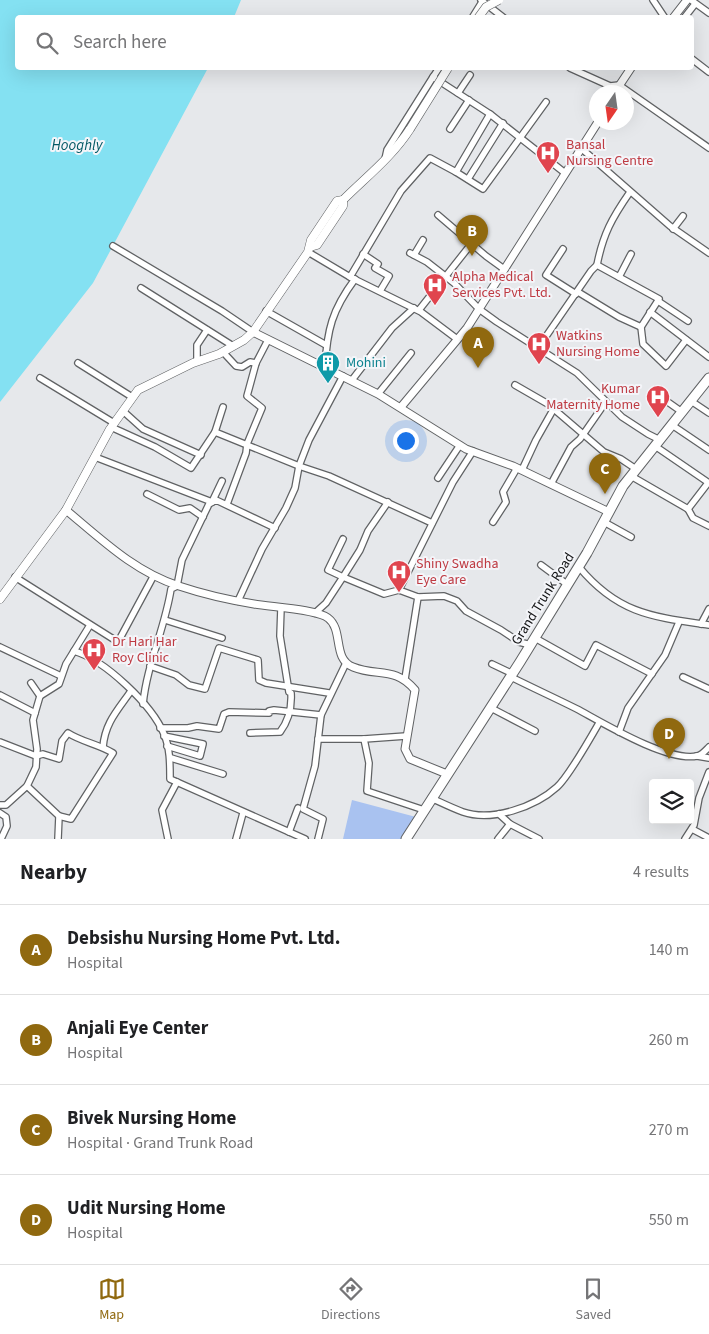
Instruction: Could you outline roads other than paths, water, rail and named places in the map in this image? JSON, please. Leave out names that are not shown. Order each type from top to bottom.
[{"type":"main road","points":[[480,15],[486,7],[499,0]]},
{"type":"main road","points":[[0,598],[66,510],[113,425],[138,390],[197,361],[223,352],[253,332],[309,250],[317,245],[343,206],[343,200],[384,160],[410,129],[447,70]]},
{"type":"main road","name":"Grand Trunk Road","points":[[406,839],[446,774],[533,642],[579,567],[623,486],[709,378]]},
{"type":"street","points":[[653,0],[663,15]]},
{"type":"street","points":[[675,15],[687,0]]},
{"type":"street","points":[[474,15],[482,1],[500,15]]},
{"type":"street","points":[[686,15],[693,2],[709,13]]},
{"type":"street","points":[[694,61],[709,72]]},
{"type":"street","points":[[384,160],[387,150],[438,70]]},
{"type":"street","points":[[574,70],[608,85]]},
{"type":"street","points":[[620,85],[630,70]]},
{"type":"street","points":[[458,93],[470,75]]},
{"type":"street","points":[[433,76],[521,136],[565,173]]},
{"type":"street","points":[[450,129],[469,100]]},
{"type":"street","points":[[634,100],[709,148]]},
{"type":"street","points":[[325,368],[326,345],[337,305],[363,254],[400,191],[430,158],[483,189],[546,102]]},
{"type":"street","points":[[456,172],[490,114]]},
{"type":"street","points":[[468,179],[503,123]]},
{"type":"street","points":[[402,407],[479,309],[593,130]]},
{"type":"street","points":[[582,149],[674,229],[708,250]]},
{"type":"street","points":[[538,348],[597,265],[601,242],[610,221],[630,192]]},
{"type":"street","points":[[438,215],[504,269]]},
{"type":"street","points":[[674,229],[683,216]]},
{"type":"street","points":[[423,240],[412,254],[464,291],[479,309],[577,373],[605,403],[648,434],[709,483],[688,509]]},
{"type":"street","points":[[352,380],[392,328],[416,309],[472,243]]},
{"type":"street","points":[[112,246],[222,311],[253,332],[352,380],[402,407],[473,452],[520,469],[609,512]]},
{"type":"street","points":[[563,249],[546,275],[619,317],[641,327]]},
{"type":"street","points":[[309,250],[352,278],[416,309],[457,339]]},
{"type":"street","points":[[363,254],[378,264],[375,268],[389,276],[380,291]]},
{"type":"street","points":[[619,277],[632,254]]},
{"type":"street","points":[[597,265],[648,292],[688,321]]},
{"type":"street","points":[[141,288],[233,346]]},
{"type":"street","points":[[658,301],[641,327],[643,344],[666,366],[686,340]]},
{"type":"street","points":[[266,311],[326,345]]},
{"type":"street","points":[[650,312],[709,357]]},
{"type":"street","points":[[197,361],[197,345],[207,330]]},
{"type":"street","points":[[227,504],[246,453],[246,444],[262,408],[247,396],[256,363],[268,340]]},
{"type":"street","points":[[223,352],[236,366],[242,367],[250,362],[256,363]]},
{"type":"street","points":[[378,394],[411,353]]},
{"type":"street","points":[[78,363],[132,398]]},
{"type":"street","points":[[238,600],[262,548],[275,528],[295,488],[299,466],[309,440],[343,376]]},
{"type":"street","points":[[40,378],[113,425],[155,446],[191,468],[202,455],[215,432],[223,407]]},
{"type":"street","points":[[515,385],[554,410],[604,452],[622,459],[633,473],[688,509],[692,518],[709,526]]},
{"type":"street","points":[[665,400],[682,412]]},
{"type":"street","points":[[691,401],[709,413]]},
{"type":"street","points":[[551,484],[571,447],[584,434],[605,403]]},
{"type":"street","points":[[494,522],[506,502],[503,492],[520,469],[554,410]]},
{"type":"street","points":[[122,411],[143,429],[202,455]]},
{"type":"street","points":[[672,425],[709,450]]},
{"type":"street","points":[[215,432],[329,476],[432,524]]},
{"type":"street","points":[[438,478],[460,445]]},
{"type":"street","points":[[400,590],[453,482],[473,452]]},
{"type":"street","points":[[95,457],[212,502],[216,500],[227,504],[275,528]]},
{"type":"street","points":[[177,586],[182,560],[222,481]]},
{"type":"street","points":[[147,494],[179,510],[190,508],[203,516]]},
{"type":"street","points":[[315,613],[326,603],[360,550],[368,531],[388,502]]},
{"type":"street","points":[[66,510],[129,561],[153,577],[177,586],[238,600],[315,613],[329,618],[334,626],[340,653],[346,663],[353,667],[405,679],[415,690],[414,706],[406,736],[405,749],[410,759],[446,774]]},
{"type":"street","points":[[604,522],[631,537]]},
{"type":"street","points":[[343,539],[328,570],[343,577],[384,594],[400,590],[418,597],[444,596],[457,600],[466,611],[519,642],[533,642],[585,666],[596,645],[652,674]]},
{"type":"street","points":[[541,565],[568,585]]},
{"type":"street","points":[[579,567],[600,589],[620,603],[648,616],[709,625]]},
{"type":"street","points":[[15,577],[118,642],[153,577]]},
{"type":"street","points":[[143,704],[150,666],[171,589],[177,586]]},
{"type":"street","points":[[405,679],[418,597]]},
{"type":"street","points":[[250,733],[273,734],[280,732],[286,725],[290,713],[292,696],[288,685],[280,636],[281,608]]},
{"type":"street","points":[[701,624],[709,609]]},
{"type":"street","points":[[164,620],[222,638]]},
{"type":"street","points":[[619,732],[628,708],[665,655],[680,622]]},
{"type":"street","points":[[0,805],[6,805],[27,786],[36,767],[33,726],[40,696],[58,684],[74,651],[90,625]]},
{"type":"street","points":[[0,647],[62,676]]},
{"type":"street","points":[[150,666],[176,675],[189,685],[205,689],[219,648],[258,660],[259,680],[266,683],[330,693]]},
{"type":"street","points":[[74,651],[98,662],[124,682],[143,704],[164,736],[170,758],[170,779],[305,839]]},
{"type":"street","points":[[318,839],[323,819],[303,809],[315,766],[321,715],[346,663]]},
{"type":"street","points":[[492,664],[577,709],[599,723],[619,732],[679,755],[709,758]]},
{"type":"street","points":[[683,677],[709,689]]},
{"type":"street","points":[[32,684],[40,696]]},
{"type":"street","points":[[103,747],[104,733],[109,721],[131,691]]},
{"type":"street","points":[[0,695],[35,713]]},
{"type":"street","points":[[491,708],[535,731]]},
{"type":"street","points":[[160,728],[188,728],[197,726],[219,729],[224,714],[229,712],[269,713],[270,710],[274,710],[321,715]]},
{"type":"street","points":[[432,798],[464,813],[506,813],[532,802],[558,786],[599,723]]},
{"type":"street","points":[[0,742],[36,756],[43,754],[60,759],[62,741],[68,733],[77,740],[103,747],[113,753],[71,819],[60,816],[27,786]]},
{"type":"street","points":[[164,736],[203,744],[200,756],[167,746]]},
{"type":"street","points":[[318,739],[364,739],[406,736]]},
{"type":"street","points":[[364,739],[369,763],[367,792],[424,810]]},
{"type":"street","points":[[696,756],[709,747]]},
{"type":"street","points":[[170,758],[223,774]]},
{"type":"street","points":[[685,839],[692,829],[709,772]]},
{"type":"street","points":[[168,839],[162,810],[177,782]]},
{"type":"street","points":[[289,832],[298,808]]},
{"type":"street","points":[[0,813],[6,817],[7,826],[1,839]]},
{"type":"street","points":[[236,839],[244,813]]},
{"type":"street","points":[[499,814],[510,824],[539,839]]},
{"type":"street","points":[[58,839],[60,816]]},
{"type":"street","points":[[498,839],[510,824]]},
{"type":"street","points":[[692,829],[706,838]]},
{"type":"water","name":"Hooghly","points":[[0,0],[241,0],[235,15],[15,15],[15,70],[207,70],[93,283],[0,402]]},
{"type":"place","name":"Bansal Nursing Centre","points":[[548,174]]},
{"type":"place","name":"Anjali Eye Center","points":[[472,256]]},
{"type":"place","name":"Alpha Medical Services Pvt. Ltd.","points":[[435,306]]},
{"type":"place","name":"Watkins Nursing Home","points":[[539,365]]},
{"type":"place","name":"Debsishu Nursing Home Pvt. Ltd.","points":[[478,368]]},
{"type":"place","name":"Mohini","points":[[328,384]]},
{"type":"place","name":"Kumar Maternity Home","points":[[658,418]]},
{"type":"place","name":"Bivek Nursing Home","points":[[605,494]]},
{"type":"place","name":"Shiny Swadha Eye Care","points":[[399,593]]},
{"type":"place","name":"Dr Hari Har Roy Clinic","points":[[94,671]]},
{"type":"place","name":"Udit Nursing Home","points":[[669,759]]}]
